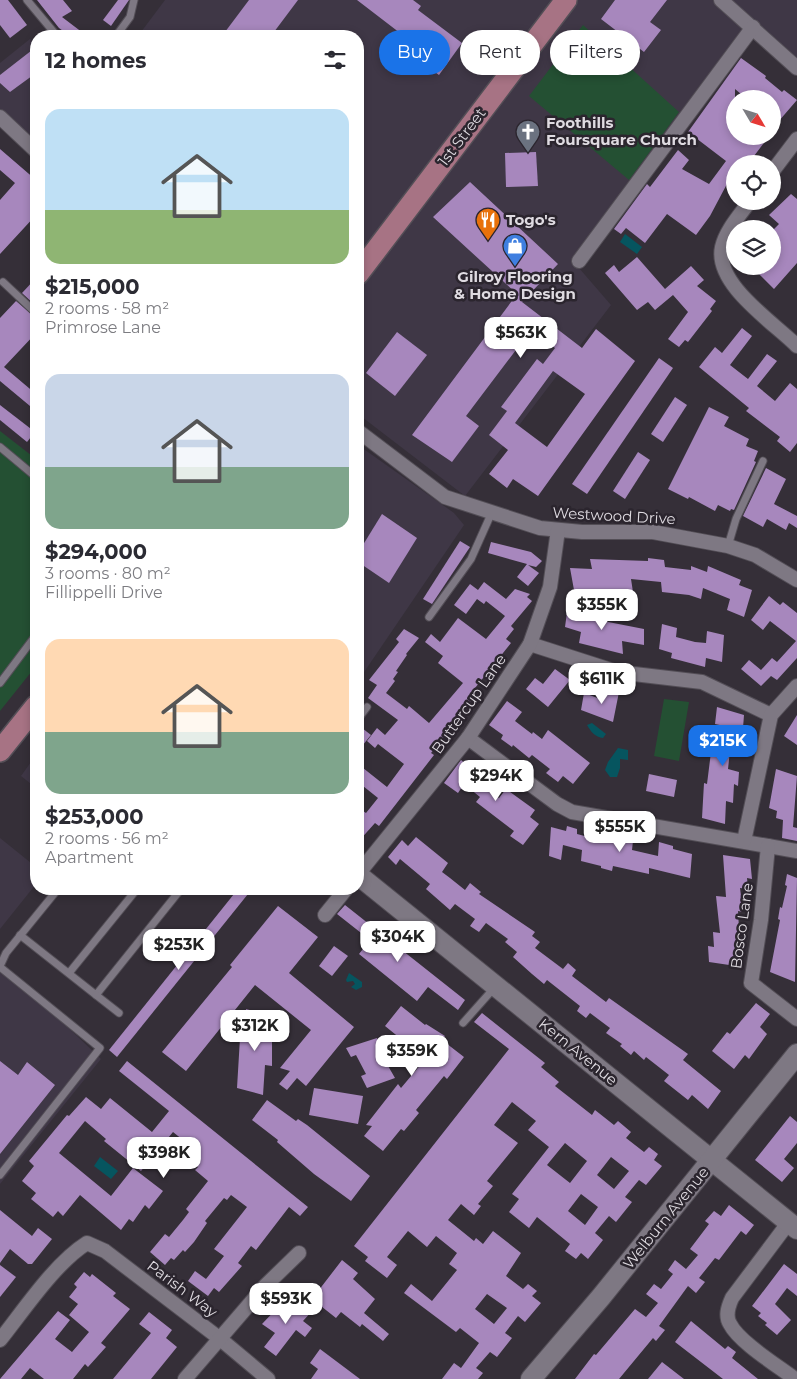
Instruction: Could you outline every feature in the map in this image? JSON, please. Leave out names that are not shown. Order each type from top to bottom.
[{"type":"main road","name":"1st Street","points":[[364,266],[566,0]]},
{"type":"main road","points":[[0,749],[30,713]]},
{"type":"street","points":[[721,0],[797,68]]},
{"type":"street","points":[[579,261],[753,27]]},
{"type":"street","points":[[0,117],[30,145]]},
{"type":"street","points":[[781,160],[797,139]]},
{"type":"street","points":[[744,210],[729,232],[723,246],[721,260],[724,271],[738,292],[797,346]]},
{"type":"street","name":"Westwood Drive","points":[[364,436],[445,497],[540,528],[582,532],[653,532],[728,546],[755,555],[797,580]]},
{"type":"street","name":"Buttercup Lane","points":[[364,867],[468,738],[530,644],[550,587],[558,530]]},
{"type":"street","points":[[530,644],[617,672],[702,682],[771,715]]},
{"type":"street","points":[[744,841],[771,715],[797,686]]},
{"type":"street","points":[[468,738],[557,804],[572,812],[797,851]]},
{"type":"street","name":"Bosco Lane","points":[[768,846],[762,920],[751,983],[797,1019]]},
{"type":"street","name":"Kern Avenue","points":[[364,879],[793,1226]]},
{"type":"street","points":[[325,915],[341,895]]},
{"type":"street","name":"Welburn Avenue","points":[[531,1379],[713,1160],[797,1054]]},
{"type":"street","points":[[793,1226],[732,1298],[727,1309],[728,1323],[738,1335],[795,1379]]},
{"type":"street","name":"Parish Way","points":[[0,1338],[74,1251],[87,1243],[96,1245],[122,1264],[219,1338],[268,1379]]},
{"type":"street","points":[[185,1379],[265,1286],[299,1253]]},
{"type":"lane","points":[[26,0],[52,30]]},
{"type":"lane","points":[[120,30],[130,17],[134,0]]},
{"type":"lane","points":[[3,282],[30,307]]},
{"type":"lane","points":[[0,447],[30,472]]},
{"type":"lane","points":[[728,546],[736,519],[763,461]]},
{"type":"lane","points":[[429,617],[471,559],[492,512]]},
{"type":"lane","points":[[0,683],[30,643]]},
{"type":"lane","points":[[364,711],[367,707]]},
{"type":"lane","points":[[0,1175],[100,1048],[0,966],[6,952],[53,895]]},
{"type":"lane","points":[[69,973],[132,895]]},
{"type":"lane","points":[[96,994],[176,895]]},
{"type":"lane","points":[[20,935],[119,1013]]},
{"type":"lane","points":[[463,1023],[495,986]]},
{"type":"shaded area","points":[[165,0],[797,0],[797,73],[752,35],[579,268],[611,305],[465,496],[364,419],[364,30],[142,30]]},
{"type":"shaded area","points":[[30,39],[30,144],[0,117],[0,63]]},
{"type":"shaded area","points":[[364,449],[454,513],[464,525],[364,672]]},
{"type":"shaded area","points":[[30,763],[30,783],[21,776]]},
{"type":"shaded area","points":[[0,838],[30,862],[30,892],[0,929]]},
{"type":"shaded area","points":[[0,962],[101,1059],[0,1184]]},
{"type":"green space","points":[[583,25],[589,30],[579,30]]},
{"type":"green space","points":[[550,68],[550,75],[638,75],[679,112],[629,180],[529,96]]},
{"type":"green space","points":[[0,431],[30,454],[30,674],[0,711]]},
{"type":"green space","points":[[664,699],[689,702],[679,761],[654,756]]},
{"type":"water","points":[[625,234],[642,247],[637,254],[620,242]]},
{"type":"water","points":[[592,723],[606,734],[603,738],[595,735],[590,730],[587,725]]},
{"type":"water","points":[[618,748],[628,750],[628,760],[620,759],[617,777],[610,777],[605,770]]},
{"type":"water","points":[[349,973],[362,982],[362,987],[356,990],[351,987],[355,984],[353,981],[347,982]]},
{"type":"water","points":[[100,1157],[118,1171],[111,1179],[94,1166]]},
{"type":"building","points":[[0,0],[8,0],[27,25],[10,38],[0,25]]},
{"type":"building","points":[[37,0],[63,0],[72,11],[62,17],[79,30],[62,30]]},
{"type":"building","points":[[118,0],[129,0],[111,26],[103,20]]},
{"type":"building","points":[[249,0],[298,0],[276,30],[226,30]]},
{"type":"building","points":[[357,0],[413,0],[421,6],[418,10],[445,30],[396,30]]},
{"type":"building","points":[[615,0],[667,0],[650,22],[661,30],[644,52],[640,49],[640,30],[615,30],[601,19]]},
{"type":"building","points":[[450,34],[460,42],[460,46],[450,60]]},
{"type":"building","points":[[30,52],[30,77],[10,92],[0,83],[0,75]]},
{"type":"building","points":[[741,58],[766,76],[765,78],[780,90],[726,90],[726,145],[762,145],[755,155],[726,155],[726,161],[688,132]]},
{"type":"building","points":[[784,90],[797,100],[781,119],[781,91]]},
{"type":"building","points":[[0,149],[30,175],[30,222],[0,254],[0,200],[15,183],[0,170]]},
{"type":"building","points":[[678,150],[689,160],[682,169],[709,184],[726,161],[726,186],[710,216],[696,235],[667,214],[645,243],[626,228],[621,234],[614,229],[647,184],[650,187]]},
{"type":"building","points":[[536,152],[538,186],[506,187],[505,153]]},
{"type":"building","points":[[470,182],[558,264],[522,302],[582,348],[596,329],[635,361],[538,496],[513,479],[507,488],[489,474],[508,450],[489,435],[507,411],[501,407],[537,359],[543,364],[555,348],[531,330],[466,416],[479,426],[452,462],[412,435],[517,294],[433,217]],"holes":[[[553,371],[585,394],[547,447],[515,423]]]},
{"type":"building","points":[[791,194],[797,199],[797,263],[774,289],[760,275],[781,275],[781,220],[775,220],[769,215],[774,210],[781,210],[781,204]]},
{"type":"building","points":[[637,257],[665,289],[691,266],[704,280],[697,286],[716,301],[710,309],[712,311],[688,342],[685,340],[679,347],[668,339],[688,312],[673,295],[655,310],[648,302],[637,310],[605,273],[614,265],[619,272]]},
{"type":"building","points":[[30,284],[30,300],[22,293]]},
{"type":"building","points":[[16,301],[30,313],[30,339],[4,367],[30,389],[30,406],[0,381],[0,318]]},
{"type":"building","points":[[742,328],[752,336],[730,365],[748,379],[767,354],[777,361],[757,386],[775,401],[790,383],[797,389],[797,443],[790,452],[777,441],[780,437],[746,411],[749,408],[699,367],[715,347],[722,353]]},
{"type":"building","points":[[397,332],[427,355],[395,396],[366,373]]},
{"type":"building","points":[[659,358],[673,368],[587,494],[572,484]]},
{"type":"building","points":[[675,397],[687,405],[663,442],[651,434]]},
{"type":"building","points":[[0,405],[30,428],[30,438],[27,442],[0,420]]},
{"type":"building","points":[[709,407],[729,417],[724,426],[749,439],[746,446],[758,451],[754,461],[756,462],[734,510],[731,509],[730,511],[718,505],[715,511],[689,497],[688,499],[668,489]]},
{"type":"building","points":[[638,452],[650,460],[625,499],[613,491]]},
{"type":"building","points":[[766,468],[786,479],[774,504],[797,516],[797,528],[789,523],[786,530],[767,519],[763,527],[743,516]]},
{"type":"building","points":[[382,514],[417,538],[389,583],[364,566],[364,543]]},
{"type":"building","points":[[460,541],[470,547],[432,604],[423,599]]},
{"type":"building","points":[[491,542],[531,552],[542,561],[536,567],[528,565],[539,573],[528,586],[517,577],[527,564],[488,553]]},
{"type":"building","points":[[648,558],[664,560],[665,567],[691,570],[691,566],[707,572],[708,566],[741,580],[739,585],[752,590],[744,617],[727,610],[730,599],[703,588],[701,599],[689,595],[662,592],[661,582],[631,579],[633,592],[604,590],[605,595],[595,595],[594,591],[574,590],[570,568],[592,569],[590,559],[648,561]]},
{"type":"building","points":[[484,582],[506,599],[515,589],[530,594],[527,597],[532,601],[511,626],[514,629],[506,639],[511,643],[471,693],[476,697],[445,732],[447,733],[431,753],[434,755],[379,826],[375,823],[364,835],[364,812],[366,813],[378,798],[364,787],[364,769],[387,787],[404,764],[378,744],[375,748],[367,741],[377,728],[385,735],[398,720],[368,698],[377,685],[369,680],[399,642],[396,639],[404,629],[419,638],[406,654],[396,671],[398,672],[393,679],[395,681],[386,693],[407,709],[409,706],[429,723],[463,683],[438,663],[443,656],[425,642],[431,634],[440,642],[458,618],[486,639],[505,616],[486,601],[484,604],[477,599],[466,614],[454,605],[470,584],[478,590]]},
{"type":"building","points":[[769,596],[780,605],[783,602],[797,613],[797,658],[777,680],[771,676],[761,686],[741,669],[749,660],[761,670],[772,658],[777,662],[796,641],[770,621],[763,630],[751,620]]},
{"type":"building","points":[[568,605],[598,614],[598,620],[644,629],[644,645],[622,641],[623,654],[579,643],[581,632],[565,627]]},
{"type":"building","points":[[662,624],[677,628],[676,637],[695,642],[706,643],[707,631],[724,635],[722,662],[706,658],[705,667],[671,658],[672,653],[659,649]]},
{"type":"building","points":[[555,669],[570,680],[548,707],[526,689],[535,678],[543,684]]},
{"type":"building","points":[[606,687],[619,692],[613,722],[581,710],[584,693],[603,700]]},
{"type":"building","points":[[507,701],[522,712],[515,721],[532,734],[533,732],[542,739],[548,730],[590,763],[573,784],[563,776],[558,782],[546,773],[550,769],[532,755],[529,758],[513,745],[512,747],[501,739],[503,735],[489,725]]},
{"type":"building","points":[[717,707],[744,715],[743,728],[748,729],[746,745],[731,741],[728,769],[739,772],[738,786],[734,784],[733,803],[726,801],[725,824],[702,818],[704,783],[707,784],[712,744],[721,747],[724,726],[715,724]]},
{"type":"building","points":[[797,715],[797,745],[784,736]]},
{"type":"building","points":[[364,730],[371,735],[364,744]]},
{"type":"building","points":[[461,760],[474,771],[478,766],[488,773],[480,784],[499,798],[506,789],[535,810],[530,817],[539,824],[523,845],[510,836],[514,831],[476,802],[480,797],[464,784],[458,793],[444,783]]},
{"type":"building","points":[[776,769],[797,776],[793,827],[797,828],[797,841],[782,838],[783,820],[776,818],[777,811],[769,808]]},
{"type":"building","points":[[649,774],[677,780],[674,797],[646,791]]},
{"type":"building","points":[[567,826],[577,829],[577,834],[600,840],[601,835],[633,841],[632,850],[658,856],[659,842],[673,846],[673,849],[692,854],[690,878],[649,868],[649,874],[613,866],[612,871],[581,861],[582,850],[563,845],[561,860],[549,856],[551,827],[566,831]]},
{"type":"building","points":[[416,837],[448,863],[442,872],[465,890],[470,883],[481,892],[479,894],[535,932],[532,936],[540,942],[535,948],[563,969],[568,963],[576,970],[572,976],[606,1002],[609,998],[688,1054],[683,1060],[721,1091],[708,1109],[692,1095],[688,1100],[664,1081],[669,1075],[646,1057],[644,1060],[634,1051],[631,1055],[620,1046],[622,1044],[606,1033],[610,1028],[590,1013],[586,1018],[577,1011],[580,1006],[547,980],[544,984],[532,974],[513,957],[517,952],[505,942],[508,939],[486,923],[479,932],[470,926],[475,919],[455,904],[450,910],[426,889],[430,884],[400,859],[396,865],[388,857],[402,840],[408,846]]},
{"type":"building","points":[[723,855],[750,859],[752,879],[747,878],[748,889],[740,888],[743,912],[738,911],[740,946],[735,946],[736,966],[709,962],[708,946],[714,947],[713,932],[720,933],[716,896],[726,897]]},
{"type":"building","points":[[787,874],[797,878],[795,982],[770,972],[780,920],[778,919],[780,907],[782,908],[787,886],[785,885]]},
{"type":"building","points":[[233,895],[247,895],[117,1057],[109,1050]]},
{"type":"building","points":[[345,905],[465,1000],[458,1010],[428,987],[417,1001],[359,954],[370,940],[337,914]]},
{"type":"building","points":[[278,906],[318,937],[289,973],[354,1027],[306,1086],[297,1078],[287,1090],[279,1084],[290,1071],[280,1068],[311,1030],[255,985],[186,1071],[162,1052],[232,967],[230,965]]},
{"type":"building","points":[[334,946],[348,956],[332,976],[319,966]]},
{"type":"building","points":[[756,1003],[770,1014],[760,1027],[767,1034],[749,1059],[745,1055],[734,1069],[712,1051],[727,1032],[730,1034]]},
{"type":"building","points":[[401,1006],[425,1025],[445,1036],[442,1040],[464,1057],[447,1079],[444,1076],[416,1110],[419,1113],[404,1131],[401,1129],[383,1151],[364,1136],[372,1126],[366,1125],[398,1084],[401,1088],[422,1063],[404,1047],[406,1043],[385,1026]]},
{"type":"building","points":[[246,1009],[272,1016],[272,1066],[265,1065],[263,1095],[237,1088],[240,1038],[245,1039]]},
{"type":"building","points":[[482,1013],[545,1063],[541,1067],[559,1082],[555,1086],[592,1115],[595,1110],[614,1125],[618,1121],[631,1132],[626,1138],[644,1152],[649,1147],[658,1154],[654,1160],[662,1166],[646,1185],[639,1180],[625,1197],[632,1202],[616,1222],[609,1216],[595,1233],[603,1240],[588,1259],[581,1253],[576,1259],[565,1251],[570,1244],[537,1217],[529,1228],[509,1212],[519,1199],[512,1194],[549,1147],[528,1130],[536,1121],[512,1102],[494,1125],[518,1143],[487,1181],[493,1186],[478,1204],[481,1206],[474,1215],[461,1204],[448,1220],[474,1241],[476,1238],[483,1244],[493,1231],[521,1253],[506,1276],[523,1289],[528,1284],[537,1291],[532,1296],[541,1303],[525,1322],[518,1316],[505,1333],[512,1338],[497,1357],[490,1352],[476,1368],[483,1373],[478,1379],[442,1379],[454,1363],[461,1368],[479,1343],[460,1328],[456,1332],[404,1293],[411,1284],[432,1301],[457,1270],[449,1264],[457,1253],[436,1236],[427,1247],[408,1231],[387,1257],[397,1265],[387,1278],[365,1261],[368,1257],[354,1246],[509,1049],[474,1022]],"holes":[[[565,1143],[587,1161],[570,1183],[547,1165]],[[611,1157],[629,1171],[614,1189],[597,1175]],[[581,1194],[598,1207],[585,1225],[568,1211]],[[487,1294],[507,1308],[494,1324],[475,1309]]]},
{"type":"building","points":[[377,1038],[384,1051],[380,1052],[395,1078],[367,1088],[361,1076],[366,1074],[356,1055],[351,1057],[346,1048]]},
{"type":"building","points":[[0,1061],[18,1075],[27,1062],[55,1085],[0,1154]]},
{"type":"building","points":[[127,1061],[308,1207],[300,1216],[289,1207],[256,1250],[251,1246],[238,1263],[242,1266],[219,1292],[214,1288],[208,1296],[188,1281],[195,1271],[206,1279],[224,1256],[214,1249],[247,1207],[231,1195],[227,1200],[224,1198],[205,1221],[207,1223],[194,1242],[174,1260],[171,1258],[165,1265],[150,1252],[165,1234],[169,1237],[183,1220],[189,1212],[186,1209],[208,1181],[195,1170],[198,1167],[180,1153],[188,1144],[173,1132],[141,1171],[104,1141],[106,1139],[85,1121],[59,1153],[111,1196],[133,1168],[163,1191],[149,1209],[145,1205],[133,1222],[129,1219],[121,1230],[80,1195],[63,1216],[58,1211],[53,1217],[31,1199],[36,1193],[22,1181],[34,1166],[29,1161],[67,1115],[69,1116],[86,1097],[101,1109],[110,1098],[152,1132],[169,1111],[119,1071]]},
{"type":"building","points":[[314,1088],[363,1096],[358,1124],[309,1115]]},
{"type":"building","points":[[267,1100],[296,1121],[298,1119],[307,1125],[370,1176],[351,1201],[314,1174],[277,1142],[278,1140],[252,1120]]},
{"type":"building","points":[[790,1116],[797,1122],[797,1143],[784,1159],[794,1168],[782,1182],[755,1160]]},
{"type":"building","points":[[729,1205],[754,1225],[746,1235],[741,1231],[719,1260],[715,1258],[699,1278],[705,1282],[696,1293],[688,1286],[659,1326],[665,1330],[656,1341],[653,1338],[619,1379],[575,1379],[594,1354],[596,1355],[635,1309],[646,1317],[658,1303],[646,1294],[654,1284],[661,1289],[673,1274],[668,1270],[675,1260],[686,1269],[698,1255],[690,1249],[709,1224],[705,1221],[714,1211],[721,1216]]},
{"type":"building","points":[[0,1210],[32,1236],[38,1228],[52,1239],[32,1264],[28,1264],[10,1249],[0,1263]]},
{"type":"building","points":[[342,1260],[358,1273],[353,1279],[375,1299],[364,1313],[389,1334],[383,1341],[362,1324],[360,1327],[341,1312],[336,1318],[312,1299]]},
{"type":"building","points":[[784,1264],[797,1274],[797,1296],[787,1288],[775,1304],[791,1320],[777,1335],[765,1325],[767,1323],[758,1316],[761,1313],[752,1306]]},
{"type":"building","points":[[0,1265],[16,1277],[0,1297]]},
{"type":"building","points":[[84,1272],[90,1277],[92,1274],[116,1293],[113,1296],[130,1309],[101,1343],[106,1347],[88,1367],[85,1364],[73,1379],[44,1379],[30,1368],[21,1379],[0,1379],[58,1311],[70,1320],[55,1339],[72,1352],[89,1332],[69,1315],[78,1304],[69,1297],[77,1287],[74,1284]]},
{"type":"building","points":[[283,1302],[293,1310],[300,1302],[312,1311],[303,1321],[312,1328],[305,1337],[296,1330],[276,1356],[264,1347],[275,1333],[262,1324]]},
{"type":"building","points":[[149,1312],[172,1330],[166,1338],[177,1347],[151,1379],[113,1379],[151,1333],[139,1324]]},
{"type":"building","points":[[691,1321],[725,1349],[728,1346],[736,1352],[732,1358],[758,1379],[723,1379],[675,1342]]},
{"type":"building","points":[[320,1349],[360,1379],[311,1379],[318,1369],[310,1363]]},
{"type":"building","points":[[662,1362],[684,1379],[648,1379]]},
{"type":"place","name":"Foothills Foursquare Church","points":[[528,153]]},
{"type":"place","name":"Togo's","points":[[488,241]]},
{"type":"place","name":"Gilroy Flooring & Home Design","points":[[515,267]]}]
